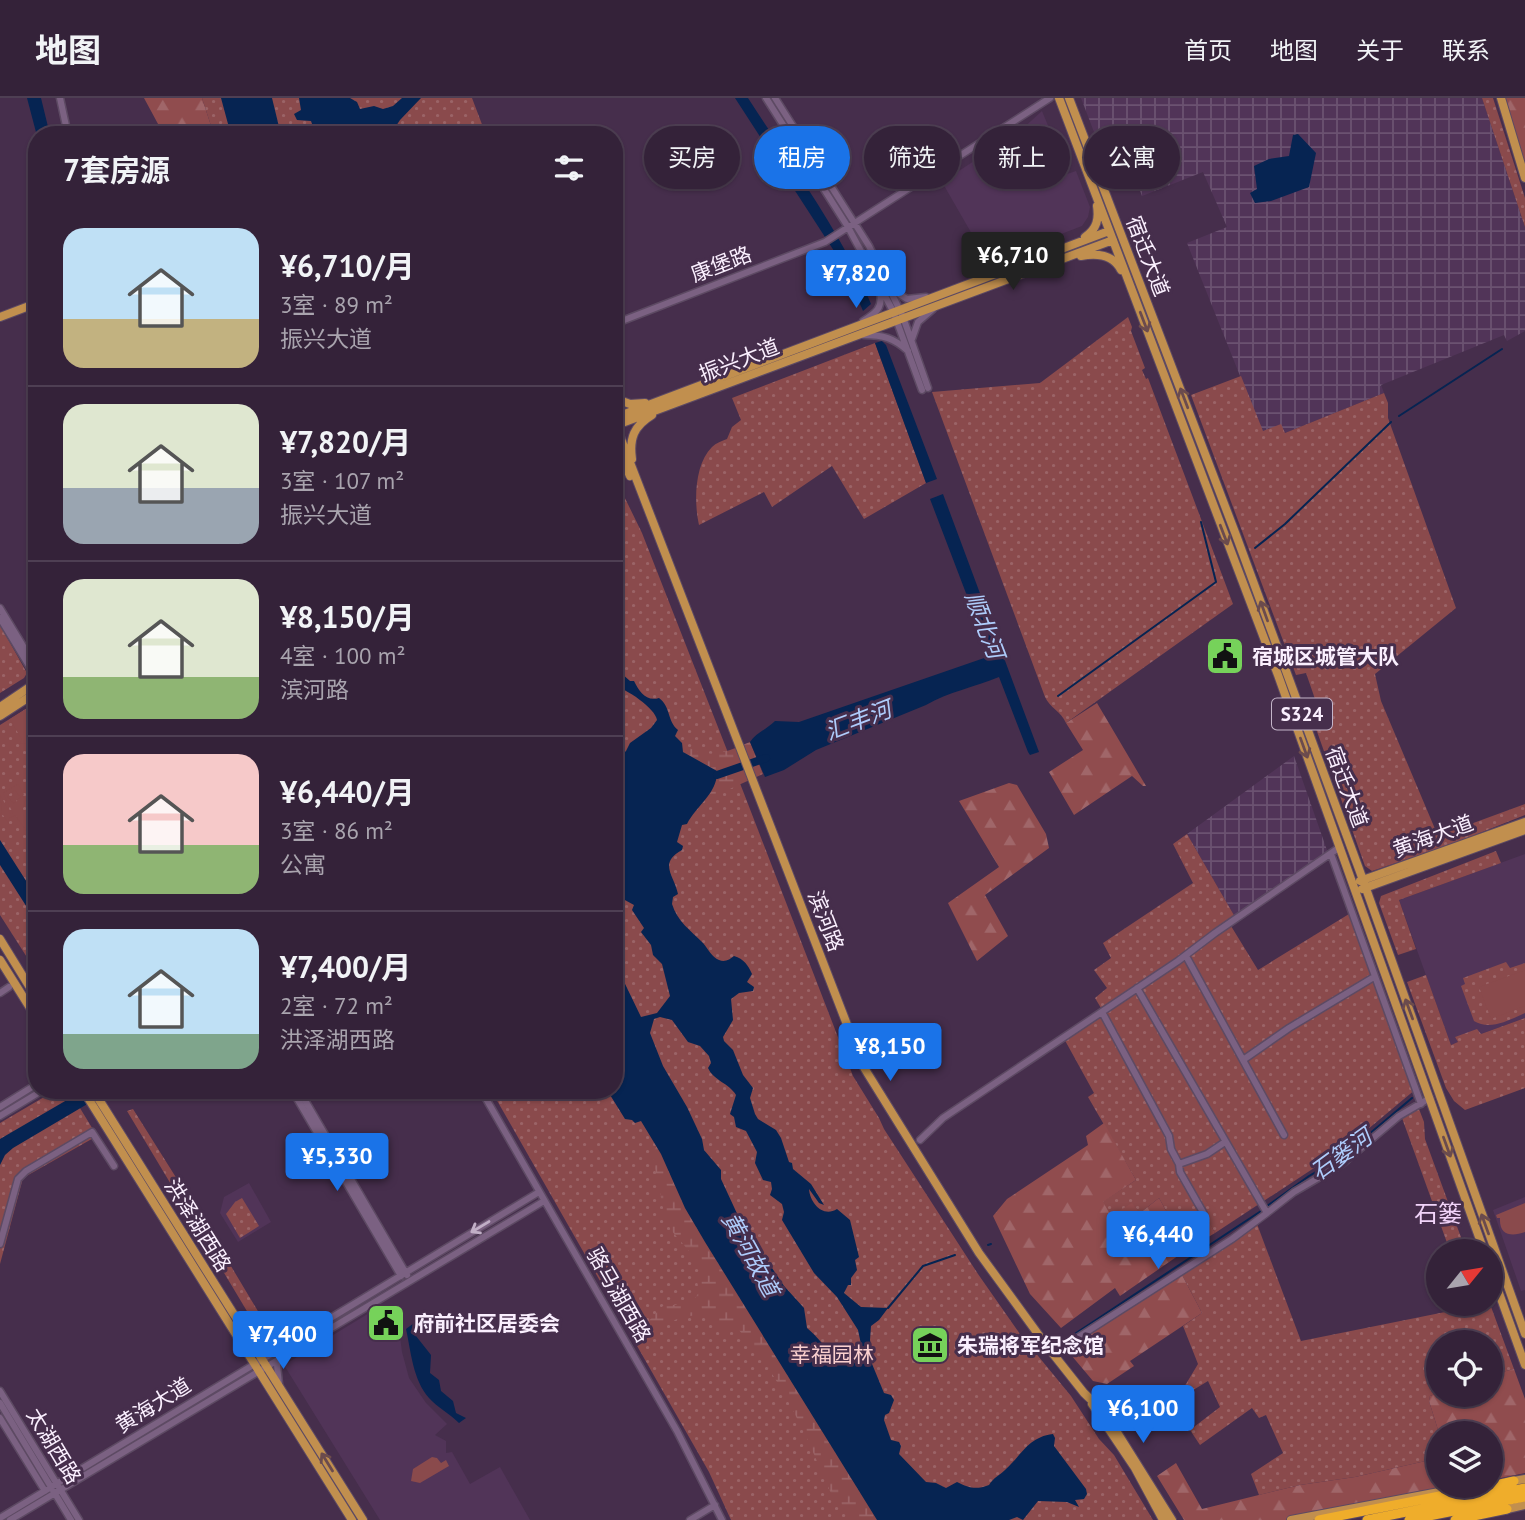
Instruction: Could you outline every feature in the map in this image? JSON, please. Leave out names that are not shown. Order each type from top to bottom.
[{"type":"highway","points":[[1503,1483],[1514,1481]]},
{"type":"highway","points":[[1367,1520],[1525,1488]]},
{"type":"highway","points":[[1409,1520],[1525,1497]]},
{"type":"highway","points":[[1319,1520],[1429,1498]]},
{"type":"highway","points":[[1455,1520],[1507,1509]]},
{"type":"main road","name":"宿迁大道","points":[[1059,98],[1084,164]]},
{"type":"main road","name":"宿迁大道","points":[[1069,98],[1240,544],[1525,1334]]},
{"type":"main road","points":[[1501,98],[1525,178]]},
{"type":"main road","points":[[1057,255],[1096,227],[1098,216],[1092,189]]},
{"type":"main road","name":"宿迁大道","points":[[1093,189],[1278,675],[1480,1239]]},
{"type":"main road","name":"振兴大道","points":[[672,400],[855,335],[898,314],[1057,255],[1110,231]]},
{"type":"main road","name":"振兴大道","points":[[1057,255],[1113,240]]},
{"type":"main road","points":[[1057,255],[1102,255],[1118,264],[1131,287]]},
{"type":"main road","points":[[0,320],[28,307]]},
{"type":"main road","points":[[0,320],[28,312]]},
{"type":"main road","name":"振兴大道","points":[[623,420],[858,324],[898,314]]},
{"type":"main road","points":[[623,402],[638,405],[672,400]]},
{"type":"main road","points":[[648,508],[632,457],[630,439],[640,424],[672,400]]},
{"type":"main road","name":"滨河路","points":[[623,444],[863,1066],[979,1253],[1030,1325],[1084,1393],[1134,1466],[1162,1520]]},
{"type":"main road","points":[[623,461],[638,494],[648,508]]},
{"type":"main road","points":[[0,706],[28,687]]},
{"type":"main road","points":[[0,716],[28,698]]},
{"type":"main road","name":"黄海大道","points":[[1364,884],[1525,822]]},
{"type":"main road","name":"黄海大道","points":[[1354,887],[1525,830]]},
{"type":"main road","points":[[0,939],[28,984]]},
{"type":"main road","points":[[0,960],[28,1005]]},
{"type":"main road","name":"洪泽湖西路","points":[[94,1099],[239,1332],[244,1349],[279,1393],[363,1520]]},
{"type":"main road","points":[[1503,1305],[1525,1366]]},
{"type":"main road","name":"洪泽湖西路","points":[[239,1332],[248,1338],[265,1383],[279,1393],[352,1520]]},
{"type":"main road","name":"滨河路","points":[[1084,1393],[1105,1413],[1172,1520]]},
{"type":"main road","points":[[1514,1481],[1525,1479]]},
{"type":"main road","points":[[1291,1520],[1426,1494]]},
{"type":"main road","points":[[1473,1520],[1525,1505]]},
{"type":"street","points":[[60,98],[66,126]]},
{"type":"street","points":[[766,98],[851,225],[878,283],[898,314],[911,341],[925,389],[909,352],[898,314],[888,286],[775,98]]},
{"type":"street","name":"康堡路","points":[[623,321],[815,246],[1050,98]]},
{"type":"street","points":[[858,324],[874,315],[880,307],[878,283]]},
{"type":"street","points":[[888,286],[906,299],[938,299]]},
{"type":"street","points":[[911,341],[918,322],[938,299]]},
{"type":"street","points":[[855,335],[886,336],[909,352]]},
{"type":"street","points":[[0,608],[28,662]]},
{"type":"street","points":[[0,618],[7,625]]},
{"type":"street","points":[[24,654],[28,659]]},
{"type":"street","points":[[920,1140],[943,1118],[1185,956],[1340,848]]},
{"type":"street","points":[[1331,854],[1421,1104]]},
{"type":"street","points":[[1185,956],[1284,1135]]},
{"type":"street","points":[[1243,1060],[1289,1028],[1374,977]]},
{"type":"street","points":[[0,993],[9,987]]},
{"type":"street","points":[[1137,988],[1267,1213]]},
{"type":"street","points":[[1101,1012],[1156,1109],[1169,1136],[1180,1172],[1203,1214]]},
{"type":"street","points":[[0,1107],[28,1090]]},
{"type":"street","points":[[1063,1347],[1233,1239],[1294,1192],[1342,1164],[1399,1116],[1430,1098]]},
{"type":"street","points":[[0,1116],[28,1099]]},
{"type":"street","points":[[297,1099],[403,1273]]},
{"type":"street","points":[[304,1099],[407,1281]]},
{"type":"street","name":"骆马湖西路","points":[[486,1099],[677,1431],[722,1520]]},
{"type":"street","points":[[0,1244],[18,1179],[32,1167],[92,1132],[114,1166]]},
{"type":"street","points":[[1179,1164],[1207,1154],[1225,1142]]},
{"type":"street","name":"黄海大道","points":[[0,1518],[54,1490],[244,1379],[278,1348],[539,1192]]},
{"type":"street","name":"黄海大道","points":[[10,1520],[239,1372],[281,1356],[544,1201]]},
{"type":"street","points":[[248,1338],[264,1348],[278,1348]]},
{"type":"street","points":[[239,1372],[246,1360],[244,1349]]},
{"type":"street","points":[[279,1393],[277,1363],[281,1356]]},
{"type":"street","points":[[244,1379],[253,1378],[265,1383]]},
{"type":"street","name":"太湖西路","points":[[0,1391],[71,1520]]},
{"type":"street","name":"太湖西路","points":[[0,1403],[54,1490],[79,1520]]},
{"type":"street","points":[[0,1418],[54,1490]]},
{"type":"street","points":[[690,1520],[715,1506]]},
{"type":"shaded area","points":[[1081,98],[1482,98],[1525,227],[1525,331],[1507,341],[1504,335],[1381,385],[1384,393],[1285,433],[1262,431],[1187,243],[1227,227],[1203,172],[1180,181],[1180,126],[1092,126]]},
{"type":"shaded area","points":[[1042,111],[1048,126],[1026,126]]},
{"type":"shaded area","points":[[974,161],[974,189],[1070,189],[1070,173],[1076,171],[1090,207],[1088,217],[1082,226],[988,262],[946,189],[960,189],[960,170]]},
{"type":"shaded area","points":[[1139,189],[1160,189],[1142,196]]},
{"type":"shaded area","points":[[1294,756],[1328,853],[1235,917],[1187,834]]},
{"type":"shaded area","points":[[1525,854],[1525,1018],[1481,1034],[1455,1037],[1458,1042],[1451,1045],[1399,900]]},
{"type":"shaded area","points":[[249,1183],[271,1222],[238,1242],[220,1213],[224,1197]]},
{"type":"shaded area","points":[[1525,1197],[1525,1290],[1521,1291],[1493,1210]]},
{"type":"shaded area","points":[[384,1304],[399,1329],[409,1378],[426,1403],[447,1424],[435,1435],[446,1441],[446,1453],[452,1452],[470,1484],[500,1467],[530,1520],[380,1520],[284,1365]]},
{"type":"green space","points":[[144,98],[202,98],[211,126],[159,126]]},
{"type":"green space","points":[[202,98],[472,98],[483,126],[211,126]]},
{"type":"green space","points":[[1482,98],[1493,98],[1525,198],[1525,227]]},
{"type":"green space","points":[[1503,98],[1525,98],[1525,171]]},
{"type":"green space","points":[[1128,317],[1145,368],[1142,370],[1146,379],[1148,378],[1233,604],[1066,723],[1045,697],[932,392],[1040,383]]},
{"type":"green space","points":[[875,343],[926,483],[864,519],[832,466],[772,507],[764,492],[699,525],[696,495],[702,464],[712,447],[727,439],[732,427],[741,420],[732,398]]},
{"type":"green space","points":[[1241,376],[1263,431],[1281,424],[1285,433],[1384,393],[1388,403],[1388,418],[1456,608],[1375,674],[1381,701],[1438,836],[1525,804],[1525,815],[1452,844],[1372,871],[1365,866],[1315,726],[1323,722],[1306,673],[1296,675],[1191,395]]},
{"type":"green space","name":"幸福园林","points":[[623,494],[642,533],[853,1076],[978,1274],[1020,1334],[1071,1396],[1099,1439],[1114,1455],[1153,1520],[731,1520],[709,1472],[496,1099],[623,1099]]},
{"type":"green space","points":[[0,625],[27,673],[24,678],[0,693]]},
{"type":"green space","points":[[1097,703],[1146,786],[1132,776],[1074,815],[1049,772],[1083,750],[1066,723]]},
{"type":"green space","points":[[28,708],[28,959],[0,915],[0,725]]},
{"type":"green space","points":[[28,708],[28,744],[19,744],[22,740],[10,719]]},
{"type":"green space","points":[[750,742],[763,774],[703,801],[714,789],[710,767],[683,752],[682,743],[700,752],[716,753]]},
{"type":"green space","points":[[1009,783],[1017,785],[1046,834],[1049,848],[985,895],[1008,936],[977,961],[948,903],[999,867],[959,801]]},
{"type":"green space","points":[[18,784],[24,795],[19,796],[15,790],[7,796],[14,804],[21,796],[26,798],[22,812],[28,824],[28,834],[15,815],[8,819],[9,824],[3,815],[0,816],[0,794],[10,814],[13,813],[3,793]]},
{"type":"green space","points":[[1187,834],[1235,917],[1231,926],[1258,970],[1349,914],[1416,1089],[1349,1145],[1215,1233],[1208,1221],[1188,1232],[1174,1225],[1159,1198],[1140,1213],[1132,1204],[1111,1217],[1102,1202],[1136,1180],[1088,1097],[1094,1093],[1062,1035],[1101,1008],[1095,998],[1107,988],[1094,970],[1111,958],[1103,943],[1193,883],[1173,844]]},
{"type":"green space","points":[[1496,851],[1501,863],[1399,900],[1416,949],[1398,955],[1379,903],[1381,896]]},
{"type":"green space","points":[[1506,962],[1510,968],[1525,963],[1525,1013],[1493,1025],[1480,1024],[1474,1021],[1461,986],[1465,984],[1463,978]]},
{"type":"green space","points":[[1525,970],[1525,1006],[1491,1019],[1479,987]]},
{"type":"green space","points":[[1426,975],[1451,1045],[1458,1042],[1455,1037],[1477,1029],[1481,1034],[1525,1018],[1525,1088],[1465,1110],[1454,1101],[1446,1088],[1407,982]]},
{"type":"green space","points":[[41,1099],[74,1099],[97,1136],[23,1178],[0,1264],[0,1123]]},
{"type":"green space","points":[[133,1109],[182,1187],[175,1191],[127,1111]]},
{"type":"green space","points":[[1419,1109],[1424,1122],[1425,1139],[1462,1239],[1446,1239],[1402,1118]]},
{"type":"green space","points":[[1104,1123],[1136,1180],[1103,1202],[1111,1216],[1132,1203],[1140,1213],[1159,1198],[1174,1225],[1181,1221],[1188,1232],[1208,1220],[1215,1233],[1120,1296],[1115,1288],[1061,1328],[1030,1294],[993,1216],[1007,1199],[1088,1145],[1086,1136]]},
{"type":"green space","points":[[657,1146],[685,1208],[705,1242],[877,1520],[852,1520],[833,1498],[785,1395],[766,1364],[739,1330],[723,1330],[709,1314],[677,1319],[665,1324],[649,1337],[644,1336],[642,1328],[663,1306],[692,1303],[699,1292],[697,1280],[705,1270],[671,1230],[665,1217],[652,1154]]},
{"type":"green space","points":[[242,1198],[259,1226],[240,1238],[226,1214],[235,1202]]},
{"type":"green space","points":[[1525,1203],[1525,1232],[1511,1234],[1504,1231],[1500,1218],[1496,1215]]},
{"type":"green space","points":[[201,1216],[271,1333],[263,1338],[193,1221]]},
{"type":"green space","points":[[1257,1224],[1301,1341],[1426,1316],[1494,1316],[1500,1330],[1426,1330],[1426,1407],[1431,1407],[1435,1421],[1426,1421],[1426,1461],[1259,1495],[1251,1474],[1283,1453],[1266,1415],[1259,1418],[1252,1408],[1200,1445],[1190,1430],[1220,1407],[1208,1381],[1185,1395],[1183,1389],[1198,1364],[1183,1326],[1202,1313],[1182,1275]]},
{"type":"green space","points":[[1182,1275],[1202,1313],[1130,1361],[1134,1366],[1107,1384],[1093,1381],[1066,1349]]},
{"type":"green space","points":[[1503,1339],[1514,1369],[1503,1372]]},
{"type":"green space","points":[[1514,1369],[1525,1399],[1525,1473],[1503,1478],[1503,1421],[1435,1421],[1431,1407],[1503,1407],[1503,1372]]},
{"type":"green space","points":[[432,1457],[441,1463],[446,1460],[449,1466],[420,1483],[411,1481],[413,1469]]},
{"type":"green space","points":[[1426,1461],[1426,1493],[1291,1520],[1184,1520],[1157,1476],[1176,1463],[1202,1509],[1300,1485],[1355,1477]]},
{"type":"water","points":[[27,98],[41,98],[48,126],[34,126]]},
{"type":"water","points":[[221,98],[272,98],[279,126],[229,126]]},
{"type":"water","points":[[299,98],[350,98],[357,102],[360,109],[374,106],[383,109],[393,106],[402,98],[421,98],[396,126],[313,126],[311,121],[297,120],[294,114],[301,110]]},
{"type":"water","points":[[735,98],[748,98],[767,126],[754,127]]},
{"type":"water","points":[[1298,134],[1316,153],[1309,187],[1271,201],[1255,203],[1250,193],[1257,189],[1254,166],[1269,159],[1289,156],[1293,135]]},
{"type":"water","points":[[794,189],[808,189],[845,250],[871,304],[863,311],[836,254]]},
{"type":"water","points":[[882,341],[886,345],[937,479],[926,483],[875,343]]},
{"type":"water","name":"顺北河","points":[[943,494],[1039,752],[1030,755],[1028,752],[999,677],[943,697],[816,750],[784,770],[765,777],[750,742],[775,721],[799,722],[990,656],[930,499]]},
{"type":"water","name":"黄河故道","points":[[623,675],[634,681],[644,695],[659,698],[678,730],[675,736],[682,743],[683,752],[717,771],[710,793],[687,824],[682,825],[677,842],[683,846],[682,850],[669,865],[678,894],[673,897],[672,904],[681,921],[714,957],[723,961],[737,957],[752,974],[747,982],[754,987],[753,991],[739,993],[731,999],[733,1020],[723,1037],[724,1041],[733,1050],[743,1075],[753,1088],[750,1098],[758,1119],[776,1130],[793,1169],[811,1184],[824,1205],[819,1203],[809,1189],[815,1204],[827,1212],[837,1209],[850,1220],[859,1257],[855,1260],[857,1270],[851,1278],[851,1285],[848,1285],[844,1293],[861,1307],[888,1308],[871,1326],[870,1359],[884,1393],[891,1395],[894,1400],[884,1420],[891,1440],[899,1442],[899,1454],[926,1482],[946,1488],[957,1482],[976,1488],[989,1485],[1031,1443],[1053,1434],[1054,1446],[1086,1489],[1084,1499],[1075,1500],[1079,1507],[1067,1502],[1038,1501],[1023,1520],[1017,1517],[1009,1520],[877,1520],[705,1242],[685,1208],[661,1154],[641,1121],[635,1123],[625,1119],[613,1099],[623,1099],[623,980],[641,1017],[657,1013],[670,996],[662,964],[653,955],[651,945],[641,932],[644,928],[632,910],[634,905],[623,899],[623,754],[630,743],[651,728],[657,720],[639,699],[625,691]],"holes":[[[660,1017],[672,1020],[688,1042],[700,1046],[709,1056],[711,1063],[708,1068],[736,1095],[730,1114],[734,1117],[736,1127],[746,1131],[757,1152],[755,1163],[763,1180],[771,1182],[770,1195],[782,1204],[782,1220],[814,1273],[837,1297],[858,1330],[862,1349],[835,1356],[807,1328],[804,1308],[784,1286],[740,1220],[721,1179],[721,1170],[704,1150],[702,1139],[687,1107],[663,1066],[650,1033],[654,1019]]]},
{"type":"water","points":[[0,840],[28,884],[28,909],[0,865]]},
{"type":"water","points":[[69,1099],[96,1099],[13,1148],[5,1155],[0,1165],[0,1139]]},
{"type":"water","points":[[414,1323],[416,1336],[431,1355],[430,1373],[439,1380],[441,1391],[453,1401],[456,1413],[466,1418],[459,1423],[432,1401],[419,1383],[406,1329]]},
{"type":"waterway","points":[[1399,416],[1502,349]]},
{"type":"waterway","points":[[1255,548],[1285,524],[1391,422]]},
{"type":"waterway","points":[[1058,696],[1216,582],[1201,522]]},
{"type":"waterway","name":"汇丰河","points":[[717,775],[766,758]]},
{"type":"waterway","name":"石篓河","points":[[1267,1206],[1343,1156],[1412,1098]]},
{"type":"waterway","name":"石篓河","points":[[1061,1343],[1261,1211]]},
{"type":"waterway","points":[[888,1308],[923,1266],[955,1255]]},
{"type":"place","name":"宿城区城管大队","points":[[1225,656]]},
{"type":"place","name":"府前社区居委会","points":[[386,1323]]},
{"type":"place","name":"朱瑞将军纪念馆","points":[[930,1345]]},
{"type":"district","name":"石篓","points":[[1438,1213]]}]
